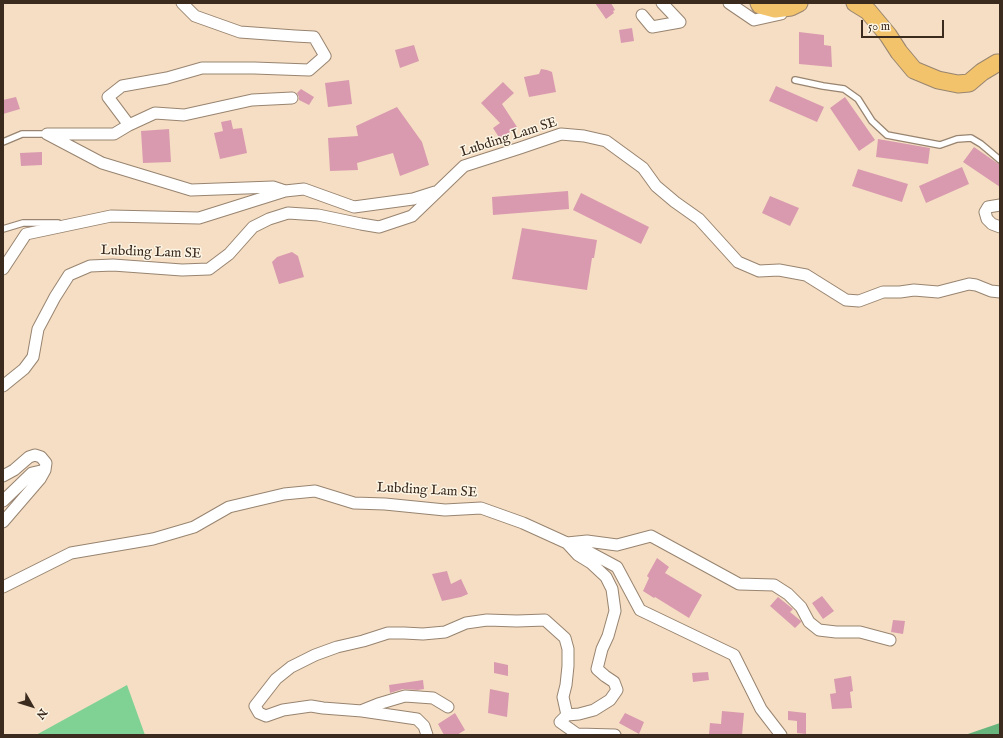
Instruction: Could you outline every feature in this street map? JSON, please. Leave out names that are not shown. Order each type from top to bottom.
[{"type":"main road","points":[[759,3],[760,5],[775,9],[791,8],[799,3]]},
{"type":"main road","points":[[855,3],[868,11],[914,70],[938,80],[958,84],[969,83],[987,69],[1000,62]]},
{"type":"street","points":[[129,125],[108,97],[122,86],[167,78],[202,68],[309,70],[326,56],[314,37],[240,32],[195,16],[182,3]]},
{"type":"street","points":[[642,15],[652,27],[680,22],[662,3]]},
{"type":"street","points":[[730,3],[754,20],[781,14],[782,9]]},
{"type":"street","points":[[47,134],[114,134],[129,125],[156,113],[184,115],[252,100],[292,98]]},
{"type":"street","points":[[47,134],[102,163],[191,190],[272,187],[285,191]]},
{"type":"street","name":"Lubding Lam SE","points":[[3,386],[24,369],[32,357],[38,329],[68,275],[90,266],[113,265],[182,270],[209,269],[229,254],[253,228],[270,219],[288,213],[318,215],[380,227],[412,216],[464,166],[561,134],[584,136],[606,141],[643,168],[656,186],[699,219],[738,262],[759,271],[779,270],[806,275],[846,300],[858,301],[884,292],[914,290],[938,292],[969,284],[991,291],[1000,292]]},
{"type":"street","points":[[3,269],[26,234],[111,216],[199,218],[285,191],[304,189],[354,207],[413,199],[437,191]]},
{"type":"street","points":[[1000,205],[988,207],[986,212],[987,219],[992,224],[1000,227]]},
{"type":"street","points":[[3,476],[14,470],[29,457],[35,455],[41,456],[46,463],[45,470],[40,479],[3,522]]},
{"type":"street","points":[[3,501],[32,473],[45,470]]},
{"type":"street","name":"Lubding Lam SE","points":[[3,586],[71,553],[153,539],[194,527],[228,507],[284,494],[315,491],[354,503],[385,504],[445,510],[481,508],[524,524],[567,543],[578,555],[591,562],[606,577],[612,589],[615,611],[610,630],[599,658],[597,669],[614,682],[618,690],[610,700],[594,710],[579,714],[567,715]]},
{"type":"street","points":[[567,543],[587,541],[617,545],[651,536],[739,584],[774,585],[788,594],[801,608],[809,622],[819,630],[860,632],[890,640]]},
{"type":"street","points":[[567,543],[590,552],[617,567],[640,610],[734,655],[761,709],[781,735]]},
{"type":"street","points":[[427,735],[424,726],[417,719],[362,711],[311,706],[283,710],[266,716],[259,713],[256,706],[276,679],[291,667],[315,654],[337,647],[388,633],[423,634],[445,632],[466,623],[487,620],[545,620],[565,638],[568,649],[568,666],[563,697],[567,715],[560,722],[576,734],[615,735]]},
{"type":"street","points":[[362,711],[378,704],[405,696],[433,698],[448,708]]},
{"type":"lane","points":[[795,80],[844,89],[858,99],[872,121],[887,136],[940,145],[971,138],[981,144],[1000,160]]},
{"type":"lane","points":[[3,142],[22,134],[47,134]]},
{"type":"lane","points":[[3,229],[23,223],[83,222]]},
{"type":"green space","points":[[127,685],[145,735],[36,735]]},
{"type":"green space","points":[[1000,723],[1000,735],[965,735]]},
{"type":"building","points":[[595,3],[611,3],[615,10],[613,11],[614,13],[606,19]]},
{"type":"building","points":[[632,28],[634,41],[621,43],[619,30]]},
{"type":"building","points":[[799,32],[824,35],[824,45],[831,46],[832,67],[799,64]]},
{"type":"building","points":[[414,45],[419,61],[400,68],[395,50]]},
{"type":"building","points":[[541,69],[552,72],[556,92],[529,97],[524,77],[539,74]]},
{"type":"building","points":[[349,80],[352,104],[328,107],[325,83]]},
{"type":"building","points":[[503,82],[514,93],[502,104],[517,127],[500,139],[493,128],[500,123],[481,103]]},
{"type":"building","points":[[776,86],[824,107],[817,122],[769,101]]},
{"type":"building","points":[[301,89],[314,97],[309,105],[299,100],[297,93]]},
{"type":"building","points":[[16,97],[20,109],[3,114],[3,100]]},
{"type":"building","points":[[845,97],[875,140],[859,151],[830,108]]},
{"type":"building","points":[[397,107],[422,142],[429,165],[400,176],[393,153],[357,163],[358,170],[330,171],[328,138],[358,136],[356,126]]},
{"type":"building","points":[[231,120],[233,129],[242,128],[247,153],[220,159],[214,133],[223,131],[221,122]]},
{"type":"building","points":[[169,129],[171,162],[143,163],[141,131]]},
{"type":"building","points":[[878,139],[930,148],[928,164],[876,157]]},
{"type":"building","points":[[974,147],[1000,165],[1000,187],[963,162]]},
{"type":"building","points":[[42,152],[42,165],[21,166],[20,153]]},
{"type":"building","points":[[962,167],[969,184],[926,203],[919,186]]},
{"type":"building","points":[[858,169],[908,184],[902,202],[852,186]]},
{"type":"building","points":[[568,191],[569,209],[493,215],[492,197]]},
{"type":"building","points":[[581,193],[649,227],[641,244],[573,210]]},
{"type":"building","points":[[770,196],[799,208],[790,226],[762,213]]},
{"type":"building","points":[[522,228],[597,240],[594,258],[592,258],[587,290],[512,279]]},
{"type":"building","points":[[292,252],[298,256],[304,277],[279,284],[272,262],[277,257]]},
{"type":"building","points":[[657,558],[669,567],[665,573],[702,595],[689,618],[643,591],[649,578],[647,576]]},
{"type":"building","points":[[447,571],[451,584],[461,579],[468,594],[442,601],[432,574]]},
{"type":"building","points":[[822,596],[834,611],[823,619],[812,603]]},
{"type":"building","points":[[778,597],[793,609],[790,612],[801,621],[795,628],[770,606]]},
{"type":"building","points":[[893,620],[905,621],[903,634],[891,632]]},
{"type":"building","points":[[494,662],[508,665],[508,676],[494,673]]},
{"type":"building","points":[[708,672],[709,680],[693,682],[692,673]]},
{"type":"building","points":[[851,676],[853,691],[850,692],[852,708],[832,709],[830,694],[836,693],[834,679]]},
{"type":"building","points":[[423,680],[424,689],[403,689],[390,693],[389,685]]},
{"type":"building","points":[[490,689],[509,693],[507,717],[488,713]]},
{"type":"building","points":[[722,711],[744,713],[742,735],[709,735],[710,723],[721,724]]},
{"type":"building","points":[[788,711],[806,713],[806,734],[797,733],[797,721],[788,720]]},
{"type":"building","points":[[455,713],[465,730],[457,735],[444,735],[438,724]]},
{"type":"building","points":[[625,713],[644,722],[639,734],[619,723]]}]
